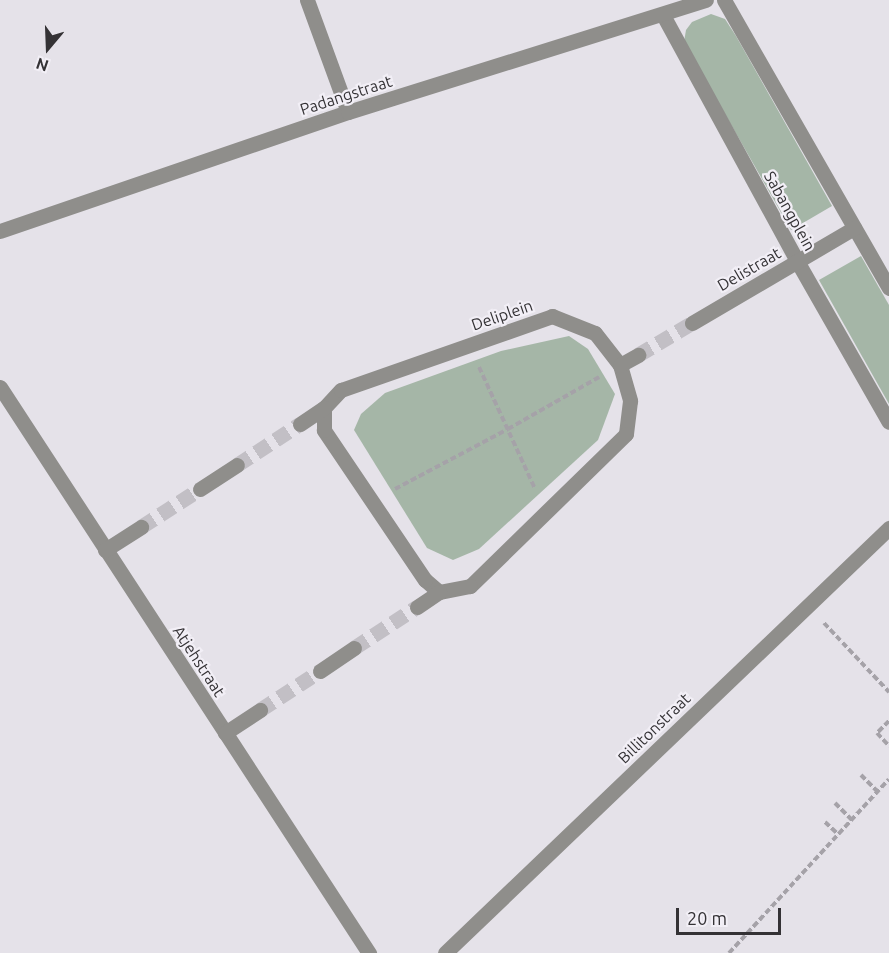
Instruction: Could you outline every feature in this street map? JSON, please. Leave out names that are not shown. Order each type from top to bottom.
[{"type":"street","points":[[308,0],[348,112]]},
{"type":"street","name":"Padangstraat","points":[[0,231],[348,112],[706,0]]},
{"type":"street","points":[[724,0],[889,288]]},
{"type":"street","name":"Sabangplein","points":[[663,15],[797,261],[889,422]]},
{"type":"street","name":"Delistraat","points":[[692,323],[854,228]]},
{"type":"street","name":"Deliplein","points":[[300,424],[324,408],[341,390],[552,316],[595,333],[620,365],[630,401],[626,434],[470,586],[439,592],[417,607]]},
{"type":"street","points":[[620,365],[638,355]]},
{"type":"street","name":"Atjehstraat","points":[[0,387],[369,953]]},
{"type":"street","points":[[324,408],[324,430],[425,580],[439,592]]},
{"type":"street","points":[[200,489],[237,465]]},
{"type":"street","points":[[105,550],[141,527]]},
{"type":"street","name":"Billitonstraat","points":[[445,953],[889,528]]},
{"type":"street","points":[[320,670],[354,648]]},
{"type":"street","points":[[225,733],[260,710]]},
{"type":"path","points":[[469,345],[545,512]]},
{"type":"path","points":[[372,501],[508,429],[620,365]]},
{"type":"path","points":[[808,606],[889,692]]},
{"type":"path","points":[[889,720],[877,733],[889,746]]},
{"type":"path","points":[[861,776],[878,792]]},
{"type":"path","points":[[729,953],[889,779]]},
{"type":"path","points":[[835,803],[852,820]]},
{"type":"path","points":[[825,822],[838,834]]},
{"type":"green space","points":[[711,14],[725,19],[736,36],[832,206],[791,230],[684,42],[686,30],[692,22]]},
{"type":"green space","points":[[861,256],[889,305],[889,404],[819,280]]},
{"type":"green space","points":[[569,336],[588,349],[615,394],[598,440],[479,549],[453,560],[427,548],[354,430],[361,414],[385,393],[501,351]]},
{"type":"tunnel","points":[[638,355],[692,323]]},
{"type":"tunnel","points":[[237,465],[300,424]]},
{"type":"tunnel","points":[[141,527],[200,489]]},
{"type":"tunnel","points":[[354,648],[417,607]]},
{"type":"tunnel","points":[[260,710],[320,671]]}]
